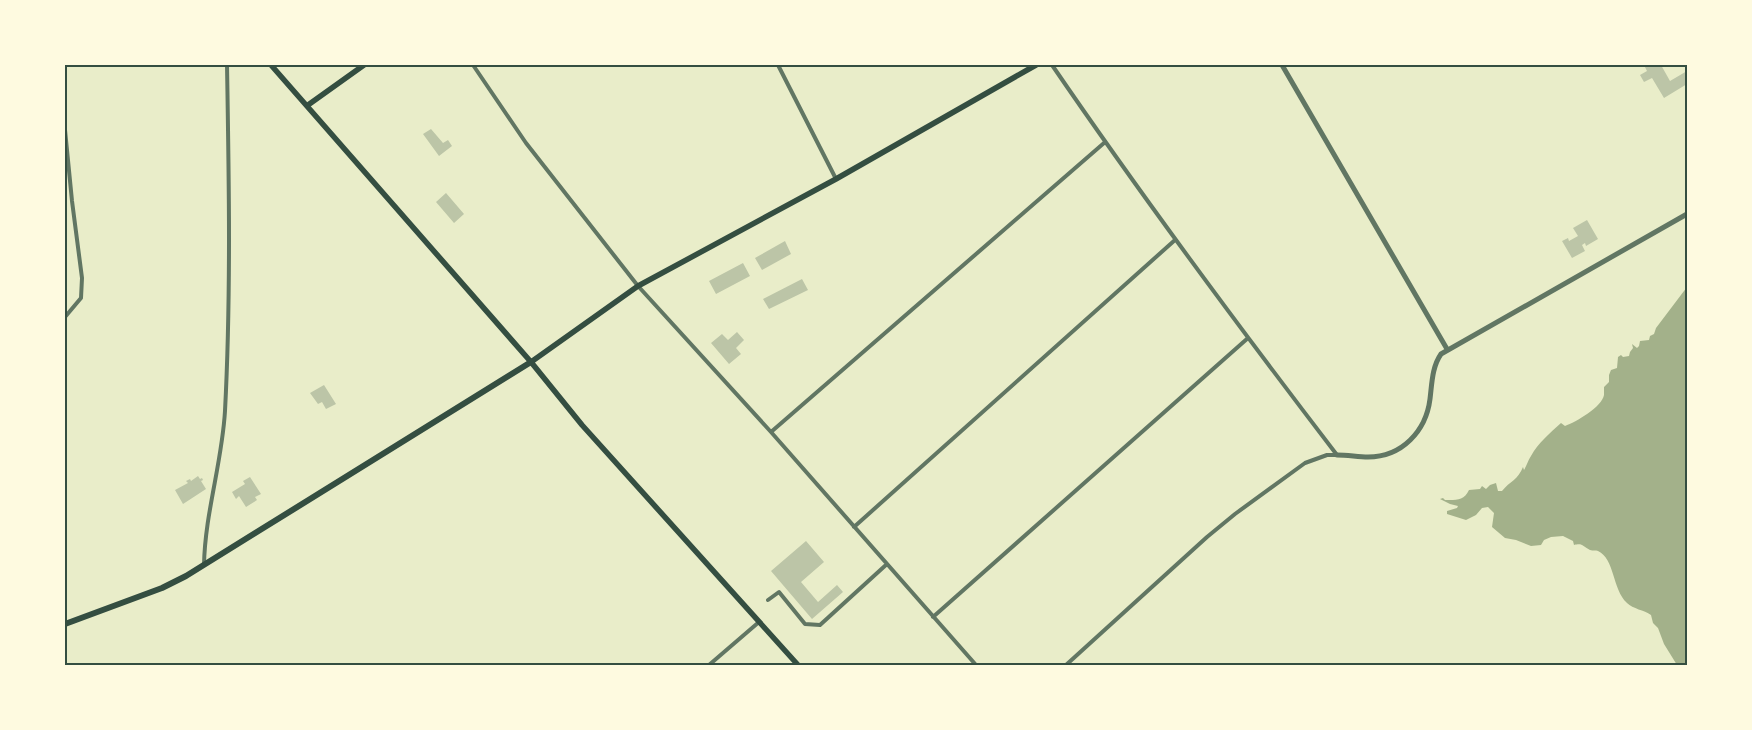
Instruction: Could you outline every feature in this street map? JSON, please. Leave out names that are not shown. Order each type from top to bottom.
[{"type":"main road","points":[[272,65],[531,362],[582,425],[798,665]]},
{"type":"main road","points":[[308,105],[364,65]]},
{"type":"main road","points":[[65,624],[162,588],[204,565],[531,362],[638,286],[836,179],[1036,65]]},
{"type":"street","points":[[204,565],[206,530],[221,446],[227,362],[229,207],[227,65]]},
{"type":"street","points":[[473,65],[526,143],[638,286],[771,432],[976,665]]},
{"type":"street","points":[[778,65],[836,179]]},
{"type":"street","points":[[1052,65],[1104,142],[1175,240],[1337,455]]},
{"type":"street","points":[[1282,65],[1447,350]]},
{"type":"street","points":[[65,130],[82,278],[81,298],[65,317]]},
{"type":"street","points":[[771,432],[1104,142]]},
{"type":"street","points":[[1066,665],[1207,537],[1235,514],[1306,463],[1327,455],[1369,457],[1384,455],[1397,450],[1413,438],[1423,424],[1429,410],[1435,367],[1441,354],[1687,214]]},
{"type":"street","points":[[854,527],[1175,240]]},
{"type":"street","points":[[933,616],[1248,338]]},
{"type":"street","points":[[768,600],[779,592],[805,624],[820,625],[887,564]]},
{"type":"street","points":[[709,665],[759,622]]},
{"type":"shaded area","points":[[1687,287],[1687,665],[1677,665],[1664,644],[1658,628],[1653,623],[1651,615],[1632,607],[1622,597],[1611,567],[1604,555],[1581,545],[1574,545],[1573,541],[1563,536],[1551,537],[1544,540],[1541,545],[1531,546],[1505,538],[1492,527],[1494,513],[1488,507],[1482,508],[1476,515],[1466,520],[1447,514],[1447,511],[1458,506],[1440,499],[1459,499],[1465,496],[1469,490],[1480,489],[1482,486],[1486,489],[1496,483],[1498,491],[1502,491],[1516,478],[1523,467],[1524,470],[1544,438],[1561,423],[1565,426],[1582,418],[1599,404],[1604,395],[1604,387],[1609,382],[1611,370],[1617,368],[1618,357],[1621,355],[1623,357],[1629,356],[1633,348],[1632,344],[1637,348],[1640,341],[1649,340],[1650,336],[1654,334],[1656,328]]},
{"type":"building","points":[[1644,65],[1661,65],[1670,81],[1687,71],[1687,84],[1664,98],[1652,78],[1644,82],[1640,75],[1647,71]]},
{"type":"building","points":[[431,129],[443,143],[448,140],[452,146],[439,156],[423,134]]},
{"type":"building","points":[[446,193],[464,214],[454,223],[436,202]]},
{"type":"building","points":[[1587,220],[1598,239],[1586,246],[1585,243],[1582,245],[1585,251],[1572,258],[1562,241],[1568,238],[1569,241],[1578,236],[1573,228]]},
{"type":"building","points":[[785,241],[791,254],[762,270],[755,258]]},
{"type":"building","points":[[743,263],[750,276],[716,294],[709,281]]},
{"type":"building","points":[[802,279],[808,290],[769,309],[763,299]]},
{"type":"building","points":[[737,332],[744,340],[736,348],[741,354],[729,364],[711,343],[722,334],[728,340]]},
{"type":"building","points":[[324,385],[336,404],[326,409],[322,402],[318,404],[310,393]]},
{"type":"building","points":[[198,476],[200,479],[202,478],[203,480],[201,481],[206,489],[183,504],[175,490],[188,483],[186,481],[190,479],[191,481]]},
{"type":"building","points":[[250,477],[261,494],[255,497],[257,500],[246,507],[239,496],[236,499],[232,492],[245,484],[243,481]]},
{"type":"building","points":[[806,541],[824,562],[801,582],[818,602],[837,585],[843,592],[812,619],[771,571]]}]
